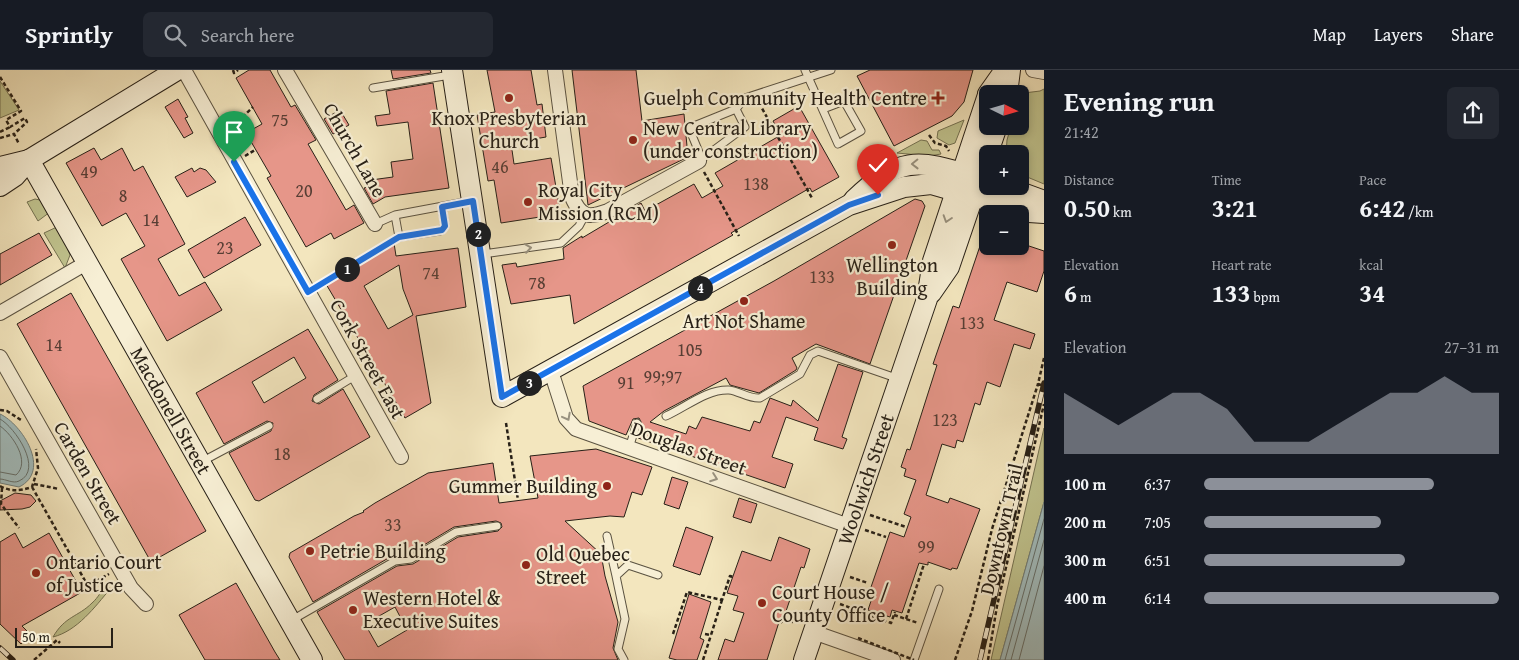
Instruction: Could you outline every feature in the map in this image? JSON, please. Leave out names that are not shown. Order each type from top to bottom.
[{"type":"main road","points":[[0,167],[24,152],[177,70]]},
{"type":"main road","name":"Woolwich Street","points":[[994,85],[1005,70]]},
{"type":"main road","points":[[1008,85],[1010,70]]},
{"type":"main road","points":[[453,72],[502,397],[849,205],[879,178],[906,165],[935,165],[1029,212],[1044,213]]},
{"type":"main road","name":"Woolwich Street","points":[[804,660],[813,632],[857,528],[900,379],[927,299],[949,267],[972,184],[981,135]]},
{"type":"main road","name":"Woolwich Street","points":[[972,184],[993,135]]},
{"type":"main road","points":[[0,186],[15,176],[24,152]]},
{"type":"main road","name":"Macdonell Street","points":[[24,152],[312,660]]},
{"type":"main road","points":[[1028,195],[1044,201]]},
{"type":"street","name":"Cork Street East","points":[[184,70],[401,457]]},
{"type":"street","name":"Church Lane","points":[[284,70],[375,224]]},
{"type":"street","points":[[555,70],[572,197],[576,205],[586,215],[593,217],[608,211],[700,159]]},
{"type":"street","points":[[1033,70],[1044,72]]},
{"type":"street","points":[[0,313],[88,262]]},
{"type":"street","name":"Carden Street","points":[[0,357],[131,588],[146,604]]},
{"type":"street","name":"Douglas Street","points":[[550,371],[566,418],[573,426],[629,448],[857,528]]},
{"type":"street","points":[[813,632],[893,660]]},
{"type":"lane","points":[[736,109],[745,127],[700,159],[689,128],[736,109],[745,98],[806,74],[831,70]]},
{"type":"lane","points":[[373,88],[453,72]]},
{"type":"lane","points":[[806,74],[838,144],[861,131],[844,101],[823,109]]},
{"type":"lane","points":[[375,224],[395,215],[473,201]]},
{"type":"lane","points":[[395,215],[399,237],[442,230],[445,226],[442,207]]},
{"type":"lane","points":[[480,255],[561,243],[579,226],[586,215]]},
{"type":"lane","points":[[666,416],[715,392],[732,390],[760,398],[800,374],[810,355],[818,351],[900,379]]},
{"type":"lane","points":[[317,399],[355,376]]},
{"type":"lane","points":[[629,448],[637,423]]},
{"type":"lane","points":[[199,463],[269,426]]},
{"type":"lane","points":[[290,621],[395,561],[411,559],[456,532],[497,526]]},
{"type":"lane","points":[[607,536],[626,619],[618,650],[624,660]]},
{"type":"lane","points":[[616,576],[628,565],[658,576]]},
{"type":"lane","points":[[914,660],[939,589]]},
{"type":"path","points":[[233,70],[234,73],[238,70]]},
{"type":"path","points":[[0,77],[21,111],[0,123]]},
{"type":"path","points":[[758,93],[812,198]]},
{"type":"path","points":[[234,126],[252,107]]},
{"type":"path","points":[[0,132],[25,118],[27,122],[14,134],[0,138]]},
{"type":"path","points":[[6,120],[10,126]]},
{"type":"path","points":[[14,134],[24,152]]},
{"type":"path","points":[[929,135],[935,143],[946,146],[949,151]]},
{"type":"path","points":[[700,159],[739,236]]},
{"type":"path","points":[[308,292],[399,237]]},
{"type":"path","points":[[955,660],[972,611],[992,529],[1038,384],[1044,358]]},
{"type":"path","points":[[1038,384],[1044,386]]},
{"type":"path","name":"Downtown Trail","points":[[988,660],[997,606],[1044,404]]},
{"type":"path","points":[[0,410],[8,411],[26,427]]},
{"type":"path","points":[[506,423],[518,500]]},
{"type":"path","points":[[34,442],[38,468],[32,487],[88,586],[110,574]]},
{"type":"path","points":[[19,528],[1,504],[1,487],[21,491],[32,487]]},
{"type":"path","points":[[870,515],[906,527]]},
{"type":"path","points":[[857,528],[886,537]]},
{"type":"path","points":[[906,619],[924,564]]},
{"type":"path","points":[[703,660],[730,576],[733,576]]},
{"type":"path","points":[[850,577],[868,583]]},
{"type":"path","points":[[674,634],[688,592],[722,600]]},
{"type":"path","points":[[840,604],[891,622],[894,614],[912,621]]},
{"type":"path","points":[[784,620],[793,622]]},
{"type":"path","points":[[705,634],[711,635]]},
{"type":"path","points":[[858,638],[914,660]]},
{"type":"path","points":[[34,660],[57,640],[60,643]]},
{"type":"green space","points":[[0,81],[19,110],[0,118]]},
{"type":"green space","points":[[1044,89],[1044,184],[1029,178],[1029,145],[1007,145],[1008,135],[1029,135],[1029,92]]},
{"type":"green space","points":[[964,120],[955,143],[949,145],[937,138],[938,131]]},
{"type":"green space","points":[[921,140],[927,141],[932,150],[939,150],[941,154],[929,156],[897,153]]},
{"type":"green space","points":[[35,199],[40,200],[50,212],[38,221],[27,202]]},
{"type":"green space","points":[[59,226],[70,255],[65,268],[44,233]]},
{"type":"green space","points":[[1044,428],[1044,502],[1000,660],[991,660]]},
{"type":"green space","points":[[108,586],[110,589],[85,618],[70,630],[53,637],[62,625],[87,608]]},
{"type":"water","points":[[0,414],[17,427],[30,448],[33,470],[29,480],[19,487],[0,483]]},
{"type":"water","points":[[1044,502],[1044,660],[1000,660]]},
{"type":"building","points":[[249,70],[270,70],[291,107],[295,105],[316,140],[308,144],[346,210],[354,205],[364,223],[334,239],[331,233],[306,247],[267,178],[271,176],[246,133],[262,124],[236,78]]},
{"type":"building","points":[[391,70],[430,70],[431,73],[393,79]]},
{"type":"building","points":[[487,70],[531,70],[537,105],[542,104],[546,137],[511,143],[514,164],[551,158],[559,205],[552,206],[553,215],[501,223],[494,180],[488,181],[477,115],[495,112]]},
{"type":"building","name":"New Central Library (under construction)","points":[[572,70],[636,70],[642,121],[684,114],[688,157],[588,205]]},
{"type":"building","points":[[870,70],[973,70],[964,102],[952,116],[894,146],[857,76]]},
{"type":"building","points":[[433,83],[449,188],[385,197],[373,204],[364,188],[372,186],[371,180],[393,177],[391,162],[413,159],[408,122],[377,126],[375,116],[390,114],[386,91]]},
{"type":"building","points":[[178,99],[188,117],[185,118],[193,133],[184,138],[165,107]]},
{"type":"building","points":[[799,106],[839,177],[812,192],[810,188],[731,233],[733,235],[574,324],[570,295],[511,304],[502,265],[516,263],[517,267],[564,259],[563,248],[582,236],[582,238],[641,203],[645,211],[694,184],[702,198],[723,186],[715,173],[781,135],[773,121]]},
{"type":"building","points":[[340,110],[349,125],[333,134],[324,119]]},
{"type":"building","points":[[94,148],[101,160],[122,148],[134,171],[143,166],[185,244],[158,259],[179,296],[205,282],[222,310],[167,341],[121,259],[145,246],[126,213],[102,226],[66,163]]},
{"type":"building","points":[[192,168],[194,172],[200,168],[206,170],[216,182],[187,197],[175,177]]},
{"type":"building","points":[[915,199],[922,201],[925,206],[870,364],[816,344],[792,358],[797,368],[796,370],[759,393],[730,385],[726,378],[664,411],[650,422],[686,434],[689,426],[696,429],[702,417],[750,431],[754,421],[760,423],[770,398],[791,406],[793,400],[818,421],[838,364],[863,372],[842,437],[847,439],[843,449],[814,440],[818,428],[786,417],[772,457],[793,464],[785,488],[638,438],[642,424],[639,418],[633,419],[626,435],[589,421],[583,386],[774,281]]},
{"type":"building","points":[[245,217],[261,245],[204,278],[188,250]]},
{"type":"building","points":[[39,233],[52,255],[0,285],[0,254]]},
{"type":"building","points":[[394,243],[396,256],[458,248],[466,307],[416,316],[431,403],[405,418],[326,284]],"holes":[[[399,265],[403,289],[413,315],[388,329],[364,286]]]},
{"type":"building","points":[[1029,246],[1044,251],[1044,271],[1037,292],[1007,282],[994,320],[1035,334],[1030,349],[1014,344],[1000,387],[987,382],[980,405],[975,403],[963,442],[957,440],[955,448],[942,444],[926,495],[948,503],[950,498],[980,509],[957,569],[952,568],[951,570],[928,562],[928,565],[919,563],[902,613],[892,610],[890,617],[868,610],[874,592],[870,590],[890,532],[904,537],[911,517],[904,514],[916,480],[904,476],[906,469],[901,467],[907,449],[910,450],[937,365],[933,364],[953,306],[959,308],[979,249],[979,255],[1029,255]]},
{"type":"building","points":[[71,293],[206,531],[151,562],[17,324]]},
{"type":"building","points":[[308,329],[338,380],[314,395],[312,401],[319,404],[343,389],[370,437],[259,501],[255,500],[229,453],[271,431],[273,423],[267,421],[224,444],[196,393]],"holes":[[[294,357],[306,378],[264,403],[252,382]]]},
{"type":"building","points":[[596,449],[652,467],[642,495],[632,492],[624,517],[610,516],[565,521],[601,554],[618,622],[613,648],[618,660],[345,660],[317,612],[397,566],[413,564],[458,537],[498,531],[502,527],[501,523],[496,521],[454,527],[409,554],[392,556],[313,602],[289,557],[290,553],[364,512],[375,503],[428,473],[493,463],[499,503],[538,498],[530,456]],"holes":[[[395,607],[407,630],[378,647],[365,624]]]},
{"type":"building","points":[[672,477],[688,482],[679,509],[664,504]]},
{"type":"building","points":[[15,493],[31,495],[36,501],[30,507],[22,509],[0,510],[0,501]]},
{"type":"building","points":[[739,498],[757,504],[751,523],[733,517]]},
{"type":"building","points":[[686,527],[713,537],[700,575],[673,566]]},
{"type":"building","name":"Ontario Court of Justice","points":[[15,533],[23,548],[49,533],[82,592],[22,626],[31,635],[21,644],[0,624],[0,542]]},
{"type":"building","name":"Court House / County Office","points":[[779,537],[810,549],[804,568],[801,567],[782,623],[779,622],[767,660],[718,660],[725,639],[734,642],[744,613],[733,610],[738,596],[727,593],[742,551],[771,561]]},
{"type":"building","points":[[236,583],[280,660],[205,660],[179,615]]},
{"type":"building","points":[[689,594],[711,602],[700,638],[704,640],[697,660],[677,660],[669,658]]},
{"type":"railway","points":[[980,660],[1044,383]]},
{"type":"railway","points":[[0,648],[13,660]]},
{"type":"place","name":"Knox Presbyterian Church","points":[[509,98]]},
{"type":"place","name":"Guelph Community Health Centre","points":[[938,98]]},
{"type":"place","name":"New Central Library (under construction)","points":[[633,140]]},
{"type":"place","name":"Royal City Mission (RCM)","points":[[528,202]]},
{"type":"place","name":"Wellington Building","points":[[892,245]]},
{"type":"place","name":"Art Not Shame","points":[[744,301]]},
{"type":"place","name":"Gummer Building","points":[[607,486]]},
{"type":"place","name":"Petrie Building","points":[[310,551]]},
{"type":"place","name":"Old Quebec Street","points":[[526,565]]},
{"type":"place","name":"Ontario Court of Justice","points":[[36,573]]},
{"type":"place","name":"Court House / County Office","points":[[762,603]]},
{"type":"place","name":"Western Hotel & Executive Suites","points":[[353,610]]},
{"type":"route","points":[[234,162],[308,292],[399,237],[442,230],[445,226],[442,207],[473,201],[502,397],[849,205],[878,195]]}]
